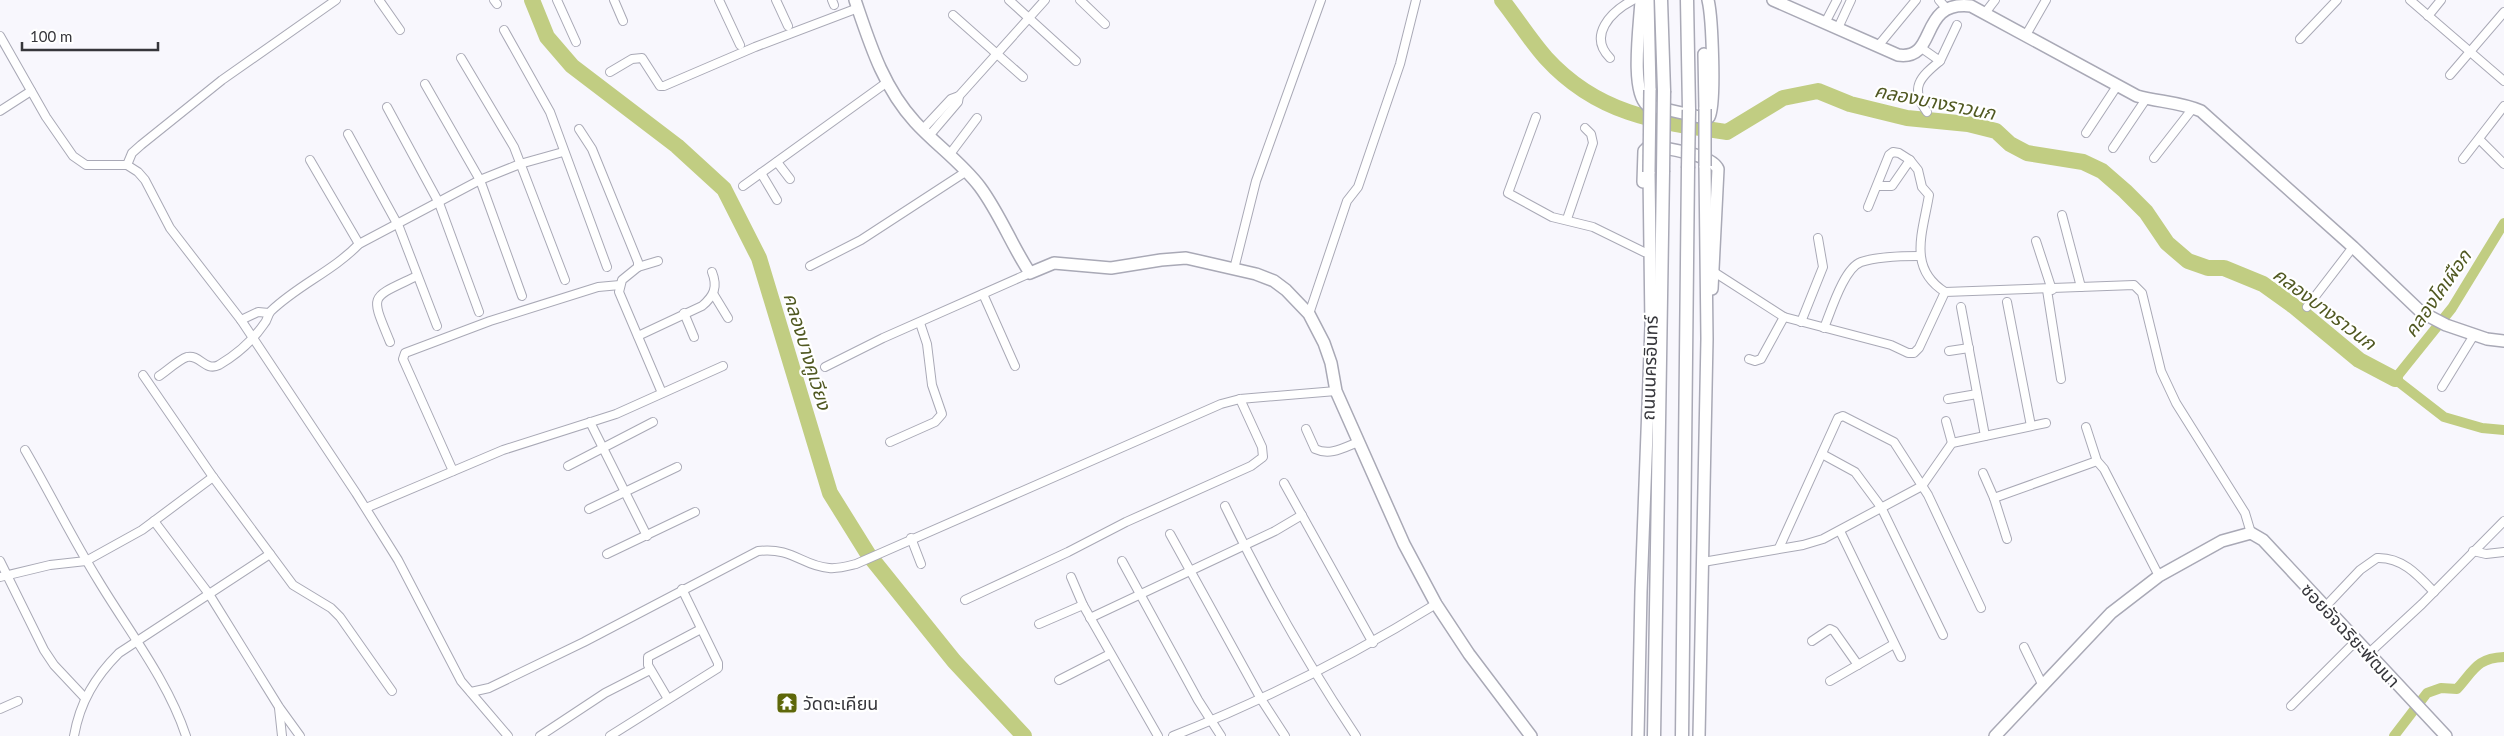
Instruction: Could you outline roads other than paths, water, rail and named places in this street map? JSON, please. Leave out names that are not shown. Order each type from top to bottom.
[{"type":"main road","name":"ถนนนครอินทร์","points":[[1654,736],[1664,172],[1661,0]]},
{"type":"main road","name":"ถนนนครอินทร์","points":[[1682,736],[1690,110],[1688,0]]},
{"type":"street","points":[[126,164],[132,153],[141,145],[222,80],[336,0]]},
{"type":"street","points":[[379,0],[400,30]]},
{"type":"street","points":[[557,0],[576,42]]},
{"type":"street","points":[[614,0],[622,21]]},
{"type":"street","points":[[719,0],[740,45]]},
{"type":"street","points":[[776,0],[788,26]]},
{"type":"street","points":[[1009,0],[1076,61]]},
{"type":"street","points":[[926,132],[952,99],[959,96],[1045,0]]},
{"type":"street","points":[[1080,0],[1105,24]]},
{"type":"street","points":[[1234,269],[1256,181],[1321,0]]},
{"type":"street","points":[[1309,314],[1347,201],[1358,187],[1400,64],[1416,0]]},
{"type":"street","points":[[1610,58],[1603,51],[1600,43],[1600,32],[1632,0]]},
{"type":"street","points":[[1641,0],[1638,78],[1641,101],[1646,105],[1704,118],[1709,117],[1712,112],[1713,95],[1708,0]]},
{"type":"street","name":"ถนนนครอินทร์","points":[[1638,736],[1641,592],[1651,326],[1648,0]]},
{"type":"street","points":[[1699,736],[1707,339],[1703,0]]},
{"type":"street","points":[[1825,23],[1837,0]]},
{"type":"street","points":[[1838,28],[1851,0]]},
{"type":"street","points":[[1878,46],[1916,0]]},
{"type":"street","points":[[1985,13],[1996,0]]},
{"type":"street","points":[[2026,35],[2046,0]]},
{"type":"street","points":[[2300,39],[2337,0]]},
{"type":"street","points":[[2410,0],[2504,81]]},
{"type":"street","points":[[2428,16],[2441,0]]},
{"type":"street","points":[[1778,1],[1878,46],[1908,56],[1916,54],[1943,4],[1971,6],[2117,86],[2146,99],[2185,104],[2201,111],[2428,317],[2474,335],[2504,341]]},
{"type":"street","points":[[610,72],[637,58],[642,58],[660,86],[664,86],[856,4],[886,83],[903,108],[967,171],[995,211],[1030,273]]},
{"type":"street","points":[[2450,75],[2504,12]]},
{"type":"street","points":[[953,14],[1023,77]]},
{"type":"street","points":[[1927,112],[1918,95],[1921,77],[1940,61],[1957,25]]},
{"type":"street","points":[[504,30],[550,112],[563,152],[607,267]]},
{"type":"street","points":[[0,36],[61,141],[74,156],[86,165],[126,164],[138,172],[145,180],[170,228],[252,337],[366,508],[398,560],[460,681],[508,736]]},
{"type":"street","points":[[1920,48],[1940,61]]},
{"type":"street","points":[[461,58],[514,146],[565,280]]},
{"type":"street","points":[[743,186],[886,83]]},
{"type":"street","points":[[425,84],[480,180],[522,296]]},
{"type":"street","points":[[2086,133],[2117,86]]},
{"type":"street","points":[[0,111],[31,91]]},
{"type":"street","points":[[2114,148],[2146,99]]},
{"type":"street","points":[[2463,159],[2504,106]]},
{"type":"street","points":[[387,107],[440,203],[480,312]]},
{"type":"street","points":[[2154,158],[2194,108]]},
{"type":"street","points":[[1536,117],[1508,193],[1552,217],[1567,219],[1593,227],[1644,252]]},
{"type":"street","points":[[950,154],[977,118]]},
{"type":"street","points":[[1567,219],[1593,144],[1592,134],[1585,128]]},
{"type":"street","points":[[579,129],[592,149],[638,267]]},
{"type":"street","points":[[348,134],[397,224],[437,326]]},
{"type":"street","points":[[2479,139],[2504,164]]},
{"type":"street","points":[[1651,326],[1642,240],[1644,151],[1654,146],[1707,158],[1715,163],[1718,170],[1714,272],[1707,339]]},
{"type":"street","points":[[159,376],[187,357],[196,358],[209,367],[216,366],[236,354],[266,323],[268,313],[291,294],[344,259],[359,244],[440,203],[480,180],[520,164],[563,152]]},
{"type":"street","points":[[1868,207],[1890,155],[1893,152],[1899,153],[1910,160],[1918,170],[1922,187],[1929,195],[1919,256],[1925,272],[1945,292],[2050,290],[2134,285],[2139,288],[2162,371],[2176,403],[2245,513],[2254,534],[2222,541],[2159,576],[2111,613],[1995,736]]},
{"type":"street","points":[[310,160],[359,244]]},
{"type":"street","points":[[1878,186],[1890,187],[1896,184],[1910,160]]},
{"type":"street","points":[[778,162],[790,179]]},
{"type":"street","points":[[810,266],[861,240],[967,171]]},
{"type":"street","points":[[761,173],[777,200]]},
{"type":"street","points":[[2062,215],[2081,287]]},
{"type":"street","points":[[1801,322],[1823,267],[1818,238]]},
{"type":"street","points":[[2036,241],[2050,290],[2061,379]]},
{"type":"street","points":[[2308,307],[2353,248]]},
{"type":"street","points":[[1824,328],[1846,276],[1860,262],[1902,256],[1919,256]]},
{"type":"street","points":[[825,367],[883,338],[1054,262],[1111,268],[1174,258],[1194,259],[1274,281],[1309,314],[1331,362],[1336,391],[1358,442],[1404,544],[1436,604],[1469,654],[1531,736]]},
{"type":"street","points":[[658,261],[638,267],[620,285],[619,292],[662,393]]},
{"type":"street","points":[[712,272],[715,284],[714,295],[728,318]]},
{"type":"street","points":[[1714,272],[1784,317],[1891,345],[1908,354],[1914,353],[1919,348],[1945,292]]},
{"type":"street","points":[[390,342],[375,306],[377,299],[382,293],[417,276]]},
{"type":"street","points":[[453,470],[403,359],[405,353],[499,318],[598,287],[620,285]]},
{"type":"street","points":[[983,294],[1015,366]]},
{"type":"street","points":[[638,336],[702,306],[714,295]]},
{"type":"street","points":[[2007,302],[2030,426]]},
{"type":"street","points":[[1961,307],[1985,436]]},
{"type":"street","points":[[240,320],[258,312],[268,313]]},
{"type":"street","points":[[684,313],[694,337]]},
{"type":"street","points":[[1749,359],[1755,361],[1761,359],[1784,317]]},
{"type":"street","points":[[890,442],[934,422],[942,414],[932,385],[927,344],[920,323]]},
{"type":"street","points":[[2442,387],[2474,335]]},
{"type":"street","points":[[1949,352],[1969,348]]},
{"type":"street","points":[[366,508],[503,450],[616,414],[723,366]]},
{"type":"street","points":[[143,375],[213,477],[294,585],[331,608],[340,617],[392,691]]},
{"type":"street","points":[[471,692],[489,688],[584,642],[682,589],[758,551],[789,552],[829,568],[856,564],[911,538],[1008,498],[1220,404],[1240,399],[1336,391]]},
{"type":"street","points":[[1948,399],[1977,394]]},
{"type":"street","points":[[965,600],[1263,457],[1264,452],[1240,399]]},
{"type":"street","points":[[1779,548],[1838,418],[1843,416],[1894,442],[1922,486],[1981,608]]},
{"type":"street","points":[[1946,421],[1952,443]]},
{"type":"street","points":[[590,422],[647,536]]},
{"type":"street","points":[[568,466],[653,422]]},
{"type":"street","points":[[1703,562],[1803,545],[1840,530],[1922,486],[1952,443],[2046,423]]},
{"type":"street","points":[[2086,426],[2097,461],[2104,469],[2159,576]]},
{"type":"street","points":[[1306,429],[1315,449],[1322,452],[1332,452],[1358,442]]},
{"type":"street","points":[[25,450],[86,561],[178,712],[186,736]]},
{"type":"street","points":[[1822,454],[1855,472],[1881,507],[1943,635]]},
{"type":"street","points":[[1994,498],[2097,461]]},
{"type":"street","points":[[589,509],[677,467]]},
{"type":"street","points":[[1983,473],[1994,498],[2007,539]]},
{"type":"street","points":[[3,576],[86,561],[154,521],[213,477]]},
{"type":"street","points":[[1284,483],[1373,643]]},
{"type":"street","points":[[1225,506],[1244,546],[1316,673],[1356,736]]},
{"type":"street","points":[[607,554],[695,512]]},
{"type":"street","points":[[1090,618],[1244,546],[1302,515]]},
{"type":"street","points":[[154,521],[209,594],[279,707],[300,736]]},
{"type":"street","points":[[2368,654],[2434,592],[2472,551],[2504,521]]},
{"type":"street","points":[[1840,530],[1901,657]]},
{"type":"street","points":[[1170,534],[1261,699],[1285,736]]},
{"type":"street","name":"ซอยอัจฉริยะพัฒนา","points":[[2254,534],[2446,736]]},
{"type":"street","points":[[911,538],[921,564]]},
{"type":"street","points":[[2472,551],[2486,554],[2504,552]]},
{"type":"street","points":[[74,736],[85,698],[102,670],[119,652],[270,554]]},
{"type":"street","points":[[2325,607],[2360,570],[2377,558],[2397,561],[2417,574],[2434,592]]},
{"type":"street","points":[[1122,561],[1221,736]]},
{"type":"street","points":[[0,562],[3,576],[44,650],[54,665],[85,698]]},
{"type":"street","points":[[1071,577],[1090,618],[1158,736]]},
{"type":"street","points":[[610,736],[718,668],[718,663],[682,589]]},
{"type":"street","points":[[1039,624],[1083,604]]},
{"type":"street","points":[[1173,736],[1212,721],[1316,673],[1373,643],[1436,604]]},
{"type":"street","points":[[668,698],[646,661],[648,657],[701,629]]},
{"type":"street","points":[[1812,641],[1830,630],[1834,631],[1858,665]]},
{"type":"street","points":[[2291,706],[2356,641]]},
{"type":"street","points":[[1830,681],[1894,644]]},
{"type":"street","points":[[2024,647],[2042,684]]},
{"type":"street","points":[[1059,680],[1110,654]]},
{"type":"street","points":[[540,736],[605,693],[650,670]]},
{"type":"street","points":[[0,709],[18,701]]},
{"type":"street","points":[[279,707],[282,736]]},
{"type":"waterway","name":"คลองบางคูเวียง","points":[[532,0],[547,37],[572,66],[677,146],[724,189],[759,258],[830,493],[868,554],[954,661],[1024,736]]},
{"type":"waterway","name":"คลองบางราวนก","points":[[1502,0],[1540,51],[1566,77],[1586,92],[1607,103],[1652,119],[1727,132],[1783,98],[1818,91],[1850,104],[1907,118],[1968,124],[1996,131],[2010,144],[2027,153],[2083,162],[2102,171],[2125,191],[2146,212],[2167,243],[2188,261],[2208,268],[2224,268],[2263,284],[2295,307],[2359,360],[2395,379]]},
{"type":"waterway","name":"คลองโคเผือก","points":[[2504,223],[2452,308],[2395,379],[2444,417],[2482,428],[2504,430]]},
{"type":"waterway","points":[[2394,736],[2427,693],[2441,688],[2457,689],[2477,666],[2488,660],[2504,657]]},
{"type":"place","name":"วัดตะเคียน","points":[[787,703]]}]
